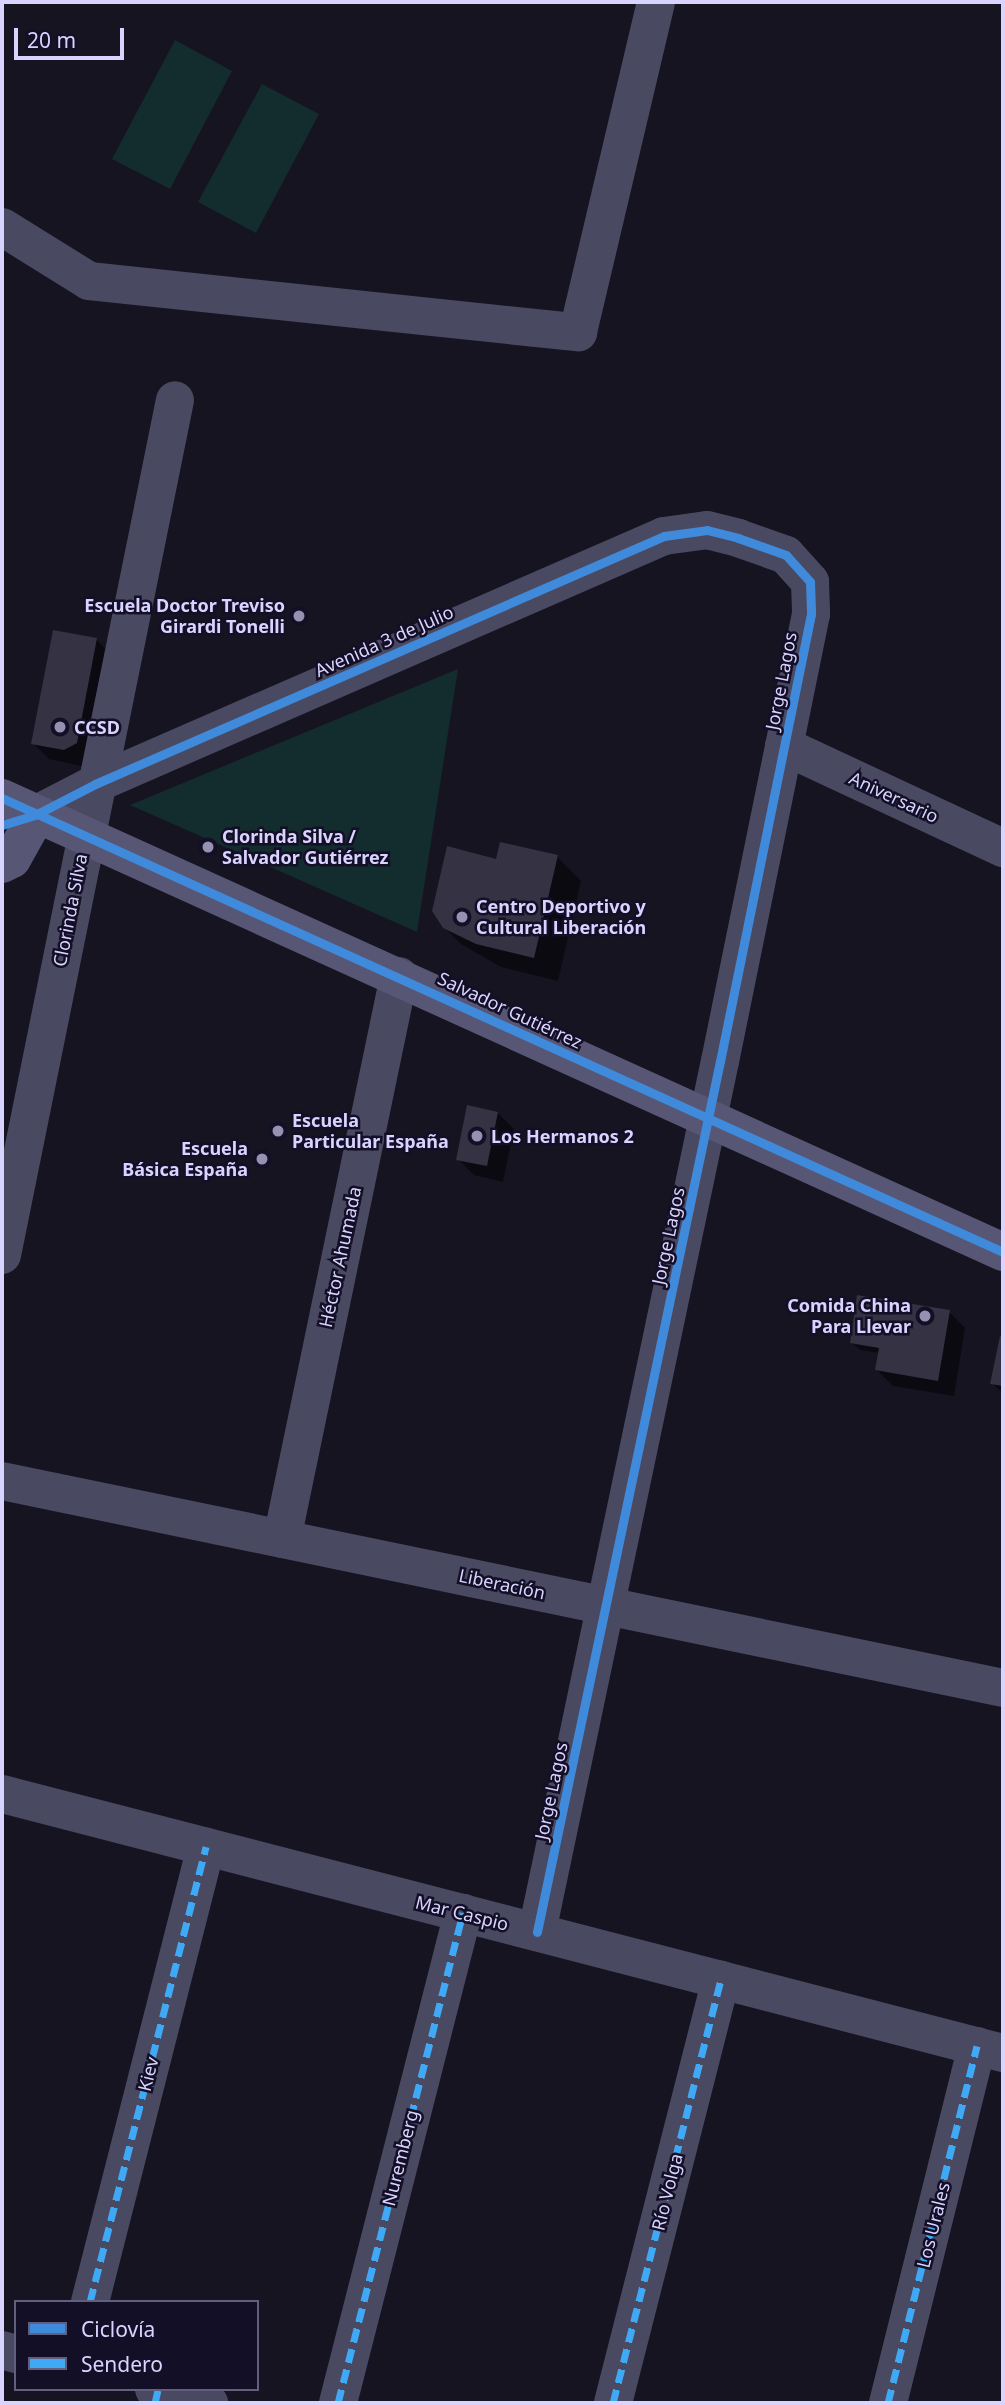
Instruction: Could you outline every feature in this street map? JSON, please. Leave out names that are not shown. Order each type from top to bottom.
[{"type":"main road","name":"Salvador Gutiérrez","points":[[2,798],[19,820],[85,835],[1003,1252]]},
{"type":"main road","points":[[2,864],[12,859],[19,820]]},
{"type":"street","points":[[2,227],[89,281],[578,332],[656,2]]},
{"type":"street","name":"Clorinda Silva","points":[[2,1255],[95,784],[175,400]]},
{"type":"street","name":"Avenida 3 de Julio","points":[[19,820],[95,784],[664,536],[707,530],[786,555]]},
{"type":"street","name":"Jorge Lagos","points":[[537,1933],[708,1119],[813,597],[804,571],[786,555]]},
{"type":"street","name":"Aniversario","points":[[784,746],[1003,848]]},
{"type":"street","name":"Héctor Ahumada","points":[[282,1539],[399,976]]},
{"type":"street","name":"Liberación","points":[[2,1480],[1003,1688]]},
{"type":"street","name":"Mar Caspio","points":[[2,1794],[990,2050]]},
{"type":"street","name":"Kiev","points":[[91,2300],[206,1847]]},
{"type":"street","name":"Nuremberg","points":[[338,2403],[463,1913]]},
{"type":"street","name":"Río Volga","points":[[613,2403],[721,1980]]},
{"type":"street","name":"Los Urales","points":[[888,2403],[990,2050]]},
{"type":"street","points":[[155,2394],[209,2403]]},
{"type":"green space","points":[[175,40],[232,71],[170,189],[112,159]]},
{"type":"green space","points":[[262,84],[319,114],[256,233],[198,202]]},
{"type":"green space","points":[[458,669],[417,932],[130,805]]},
{"type":"building","points":[[53,630],[97,638],[77,743],[64,750],[31,744]]},
{"type":"building","points":[[500,842],[558,855],[534,958],[476,944],[443,928],[432,911],[447,846],[496,859]]},
{"type":"building","name":"Los Hermanos 2","points":[[467,1105],[498,1112],[487,1166],[456,1160]]},
{"type":"building","points":[[857,1295],[950,1310],[938,1381],[875,1370],[879,1348],[850,1343]]},
{"type":"building","points":[[1000,1336],[1003,1338],[1003,1386],[990,1384]]},
{"type":"marked path","points":[[91,2300],[206,1847]]},
{"type":"marked path","points":[[338,2403],[463,1913]]},
{"type":"marked path","points":[[613,2403],[721,1980]]},
{"type":"marked path","points":[[888,2403],[977,2046]]},
{"type":"marked path","points":[[155,2403],[158,2391]]},
{"type":"cycle path","points":[[2,825],[37,814],[95,784],[664,536],[707,530],[738,538],[786,555],[810,582],[811,614],[537,1932]]},
{"type":"cycle path","points":[[2,798],[1003,1252]]},
{"type":"place","name":"Escuela Doctor Treviso Girardi Tonelli","points":[[299,616]]},
{"type":"place","name":"CCSD","points":[[60,727]]},
{"type":"place","name":"Clorinda Silva / Salvador Gutiérrez","points":[[208,847]]},
{"type":"place","name":"Centro Deportivo y Cultural Liberación","points":[[462,917]]},
{"type":"place","name":"Escuela Particular España","points":[[278,1131]]},
{"type":"place","name":"Los Hermanos 2","points":[[477,1136]]},
{"type":"place","name":"Escuela Básica España","points":[[262,1159]]},
{"type":"place","name":"Comida China Para Llevar","points":[[925,1316]]}]
